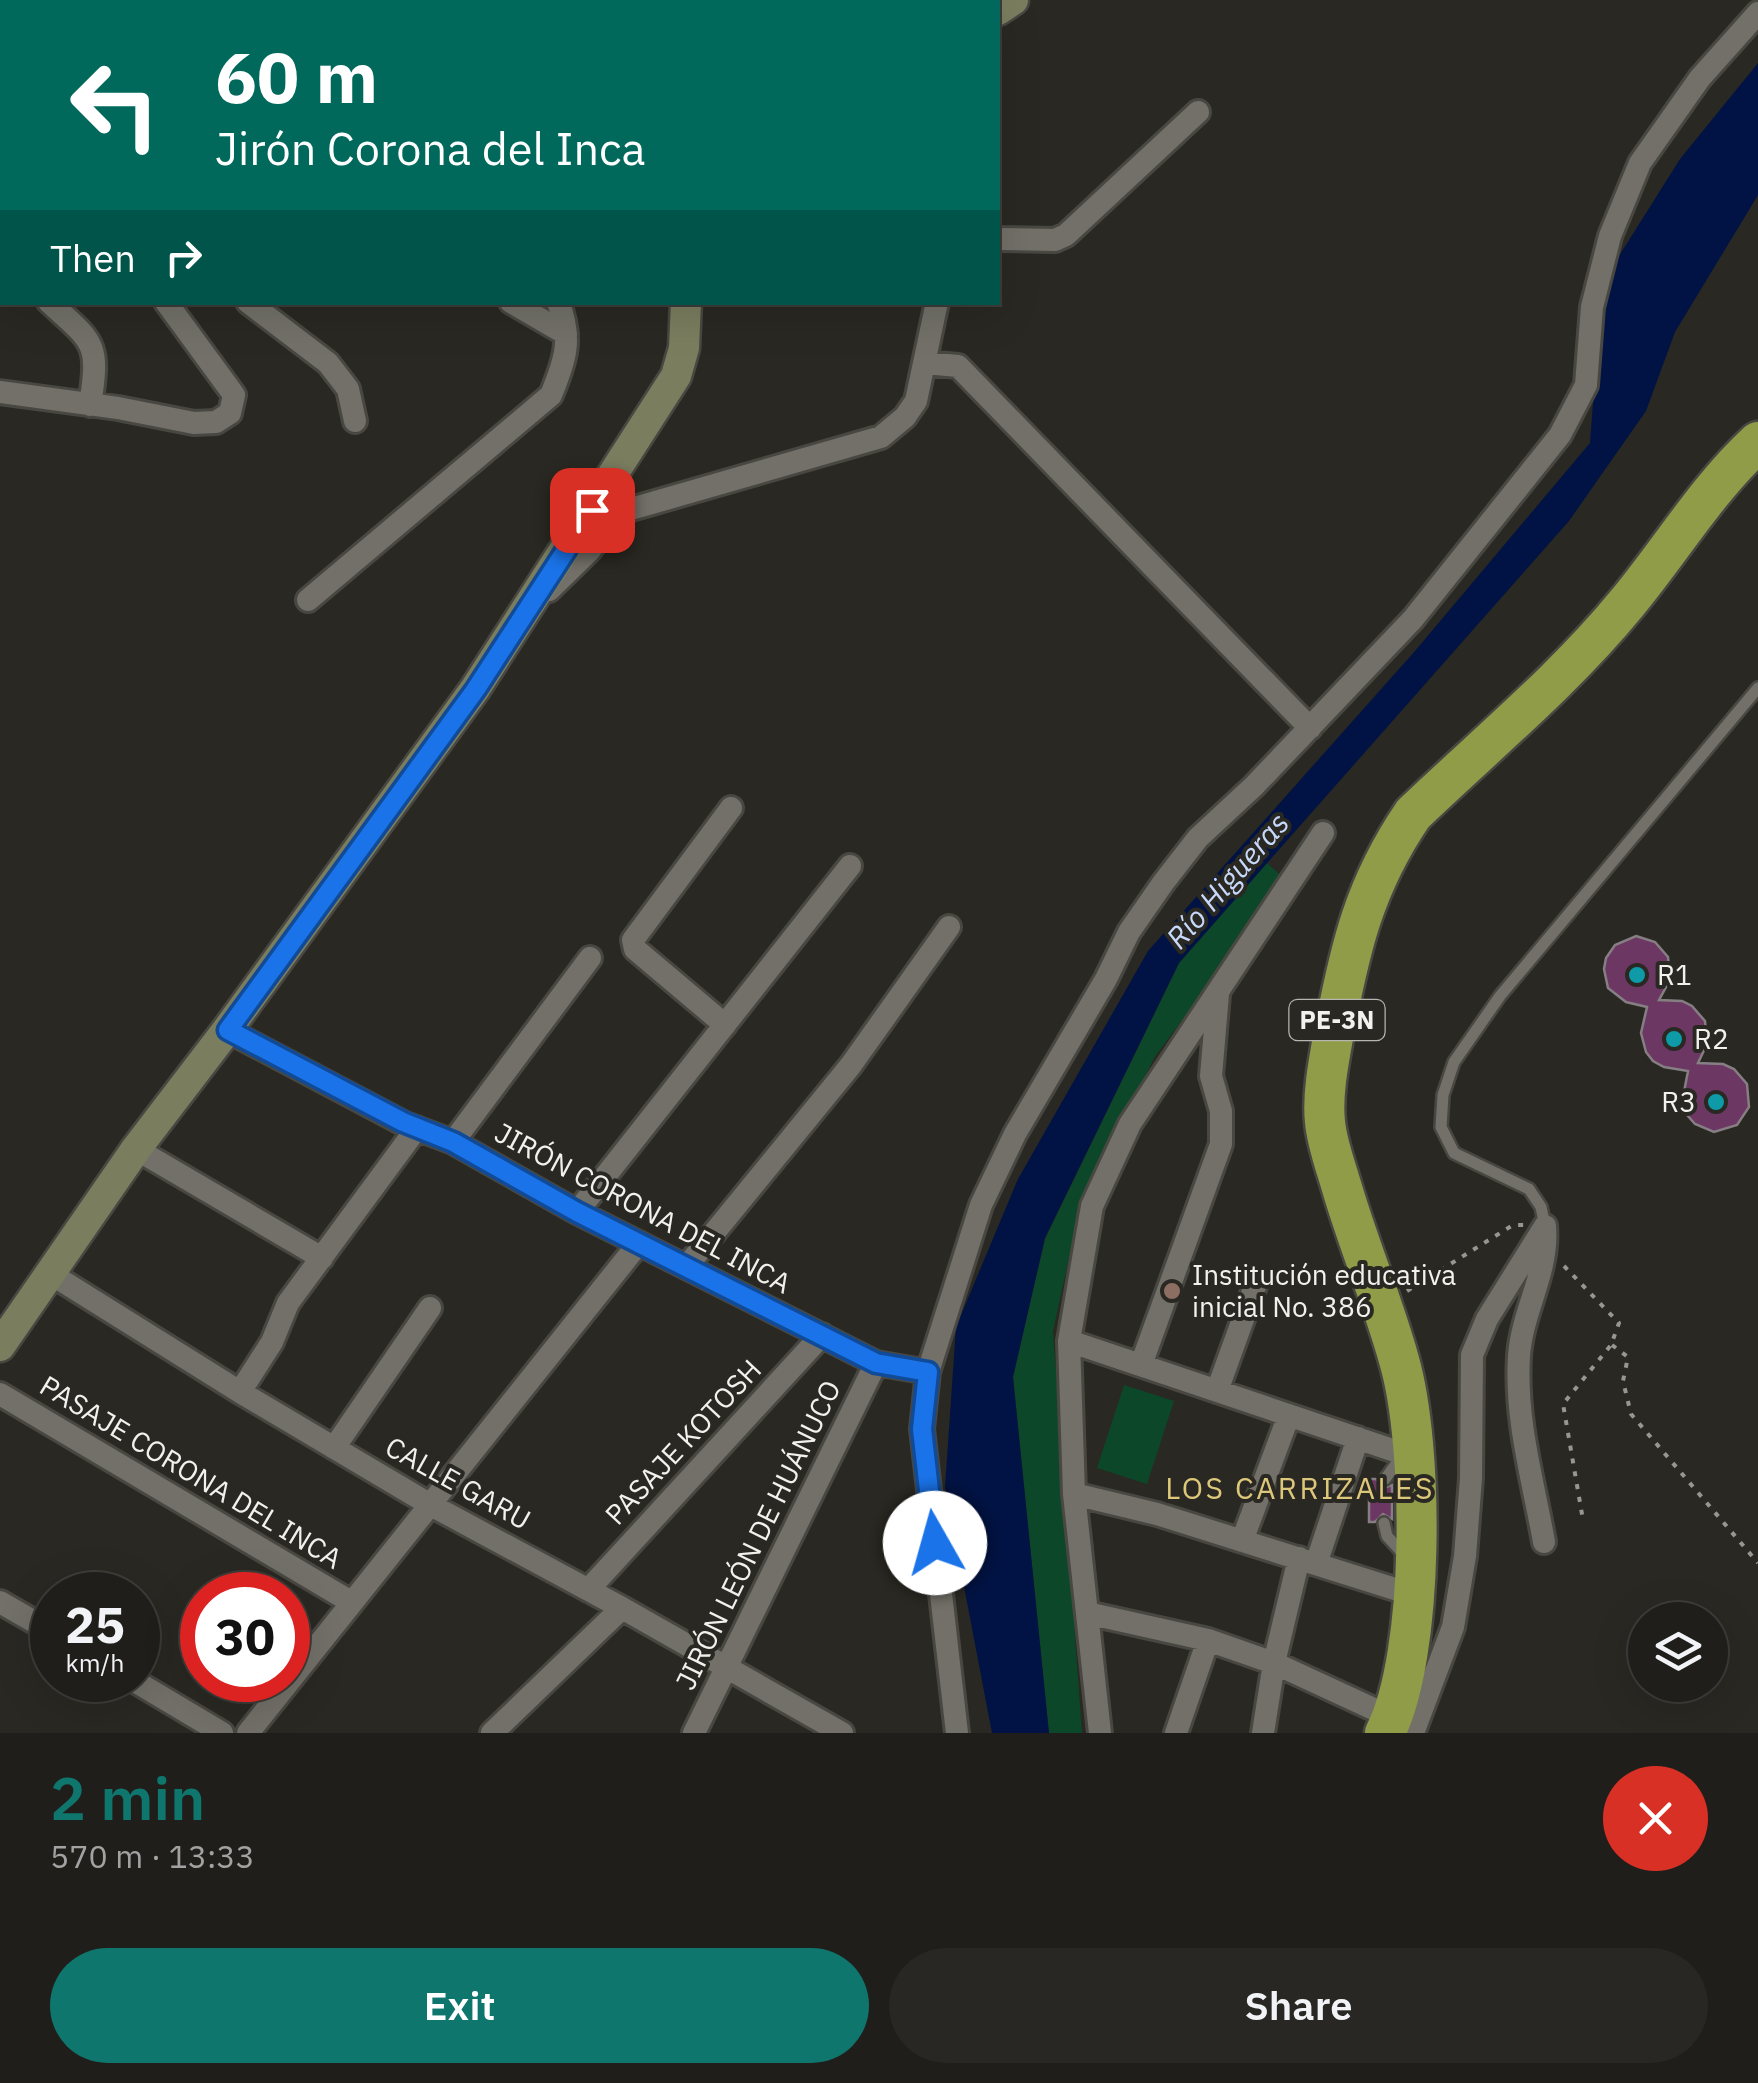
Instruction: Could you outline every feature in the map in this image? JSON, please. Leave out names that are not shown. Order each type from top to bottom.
[{"type":"highway","name":"PE-3N","points":[[1397,1728],[1414,1580],[1401,1468],[1401,1364],[1360,1249],[1324,1122],[1330,1054],[1361,911],[1394,842],[1413,814],[1588,646],[1627,603],[1736,463],[1758,442]]},
{"type":"street","points":[[957,1733],[922,1429],[928,1372],[981,1206],[1015,1134],[1129,932],[1198,838],[1413,619],[1560,435],[1586,385],[1592,307],[1610,236],[1640,164],[1700,78],[1758,13]]},
{"type":"street","points":[[1000,239],[1055,240],[1066,235],[1198,112]]},
{"type":"street","points":[[51,305],[88,338],[96,354],[90,405]]},
{"type":"street","points":[[0,392],[194,423],[216,422],[230,412],[234,395],[168,305]]},
{"type":"street","points":[[252,305],[328,363],[348,389],[355,422]]},
{"type":"street","points":[[516,305],[566,334]]},
{"type":"street","points":[[308,600],[550,395],[567,357],[559,305]]},
{"type":"street","points":[[0,1346],[136,1148],[228,1030],[529,610],[676,376],[684,348],[686,305]]},
{"type":"street","points":[[529,610],[615,520],[631,509],[881,437],[916,401],[936,305]]},
{"type":"street","points":[[924,363],[958,366],[1310,728]]},
{"type":"street","points":[[725,1024],[635,950],[634,940],[731,808]]},
{"type":"street","points":[[1100,1733],[1074,1494],[1069,1341],[1092,1206],[1130,1124],[1323,832]]},
{"type":"street","points":[[577,1212],[850,866]]},
{"type":"street","points":[[687,1266],[851,1065],[949,927]]},
{"type":"street","points":[[453,1142],[590,958]]},
{"type":"street","points":[[1141,1365],[1221,1144],[1221,1111],[1211,1076],[1218,990]]},
{"type":"street","name":"JIRÓN CORONA DEL INCA","points":[[228,1030],[418,1128],[453,1142],[577,1212],[876,1363],[928,1372]]},
{"type":"street","points":[[1171,1059],[1211,1076]]},
{"type":"street","points":[[240,1392],[272,1342],[288,1303],[418,1128]]},
{"type":"street","points":[[136,1148],[322,1258]]},
{"type":"street","points":[[1544,1542],[1518,1416],[1519,1352],[1546,1237]]},
{"type":"street","points":[[1087,1613],[1208,1640],[1274,1663],[1397,1728],[1453,1628],[1472,1478],[1472,1355],[1487,1319],[1546,1237]]},
{"type":"street","points":[[248,1733],[639,1243]]},
{"type":"street","name":"CALLE GARU","points":[[51,1274],[429,1504],[842,1733]]},
{"type":"street","points":[[1217,1391],[1255,1286]]},
{"type":"street","points":[[334,1448],[430,1308]]},
{"type":"street","name":"PASAJE KOTOSH","points":[[588,1590],[822,1335]]},
{"type":"street","points":[[1069,1341],[1358,1438],[1401,1468]]},
{"type":"street","name":"JIRÓN LEÓN DE HUÁNUCO","points":[[694,1733],[876,1363]]},
{"type":"street","name":"PASAJE CORONA DEL INCA","points":[[0,1394],[351,1602]]},
{"type":"street","points":[[1242,1541],[1288,1415]]},
{"type":"street","points":[[1263,1733],[1274,1663],[1307,1561],[1358,1438]]},
{"type":"street","points":[[1074,1494],[1307,1561],[1414,1580]]},
{"type":"street","points":[[0,1602],[30,1619]]},
{"type":"street","points":[[492,1733],[622,1608]]},
{"type":"street","points":[[1176,1733],[1208,1640]]},
{"type":"street","points":[[160,1696],[222,1733]]},
{"type":"lane","points":[[1546,1237],[1540,1207],[1529,1188],[1454,1152],[1441,1127],[1444,1095],[1454,1062],[1500,996],[1758,688]]},
{"type":"lane","points":[[1384,1522],[1387,1536],[1414,1580]]},
{"type":"path","points":[[1382,1307],[1513,1225],[1546,1237],[1619,1323],[1611,1345],[1563,1404],[1583,1520]]},
{"type":"path","points":[[1611,1345],[1628,1357],[1622,1380],[1631,1414],[1758,1564]]},
{"type":"green space","points":[[1267,863],[1286,880],[1154,1058],[1078,1217],[1053,1331],[1082,1733],[1049,1733],[1013,1377],[1045,1239],[1179,963]]},
{"type":"green space","points":[[1124,1385],[1174,1401],[1147,1484],[1097,1468]]},
{"type":"water","name":"Río Higueras","points":[[1758,63],[1758,195],[1675,332],[1646,411],[1569,521],[1179,963],[1045,1238],[1013,1377],[1049,1733],[992,1733],[945,1487],[956,1327],[1018,1179],[1148,951],[1415,651],[1590,443],[1602,283],[1680,159]]},
{"type":"building","points":[[1636,936],[1655,942],[1668,957],[1670,980],[1659,1000],[1682,1001],[1705,1021],[1707,1044],[1698,1063],[1723,1064],[1734,1069],[1747,1084],[1749,1107],[1737,1125],[1714,1132],[1695,1124],[1687,1115],[1683,1097],[1688,1071],[1653,1061],[1641,1033],[1647,1007],[1626,1002],[1608,988],[1606,958],[1615,945]]},
{"type":"building","points":[[1369,1479],[1376,1479],[1383,1488],[1392,1485],[1392,1519],[1383,1514],[1369,1522]]},
{"type":"place","name":"R1","points":[[1637,975]]},
{"type":"place","name":"R2","points":[[1674,1039]]},
{"type":"place","name":"R3","points":[[1716,1102]]},
{"type":"place","name":"Institución educativa inicial No. 386","points":[[1172,1291]]},
{"type":"district","name":"LOS CARRIZALES","points":[[1300,1489]]},
{"type":"route","points":[[592,510],[476,689],[228,1030],[403,1122],[453,1142],[577,1212],[876,1363],[928,1372],[922,1429],[935,1543]]}]
